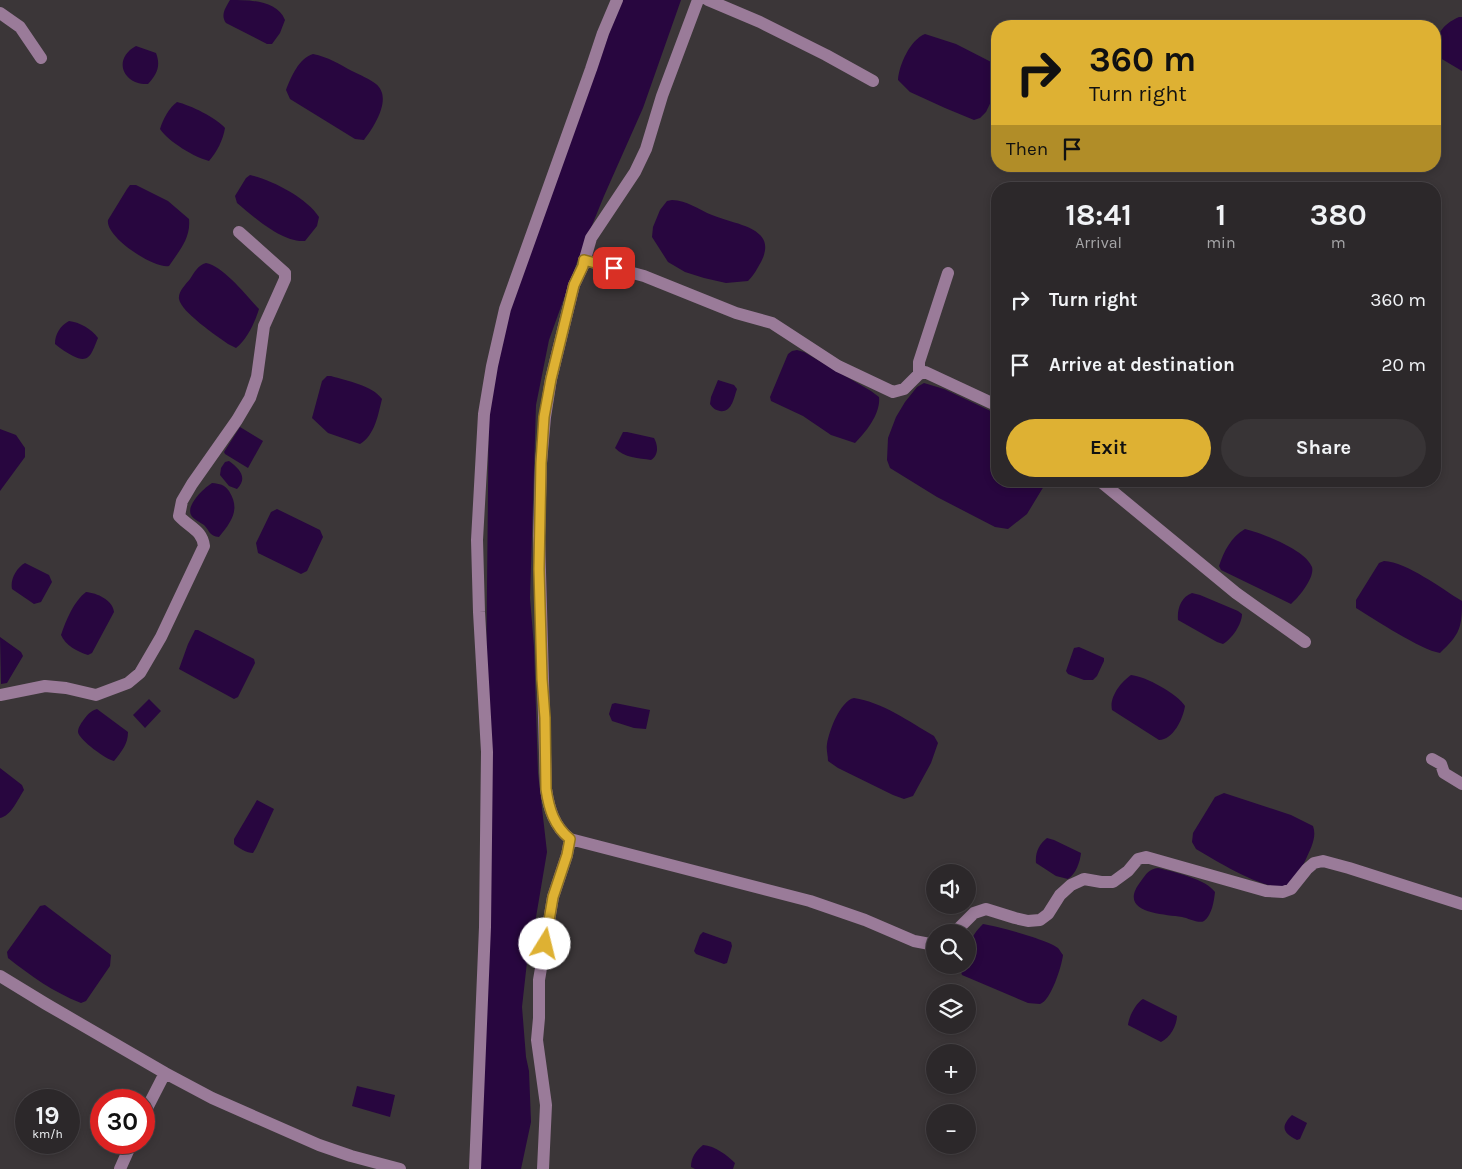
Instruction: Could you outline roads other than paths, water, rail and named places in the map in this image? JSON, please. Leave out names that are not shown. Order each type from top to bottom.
[{"type":"street","points":[[475,1169],[486,918],[487,752],[477,540],[484,414],[492,366],[505,309],[603,33],[617,0]]},
{"type":"street","points":[[698,0],[662,96],[646,149],[636,172],[591,238],[583,266],[574,285],[551,379],[544,417],[539,536],[548,807],[555,822],[570,839],[810,901],[864,920],[914,941],[926,943]]},
{"type":"street","points":[[708,0],[760,22],[874,81]]},
{"type":"street","points":[[0,13],[20,26],[42,58]]},
{"type":"street","points":[[0,695],[45,686],[66,688],[96,695],[103,694],[128,682],[140,672],[161,637],[204,546],[200,533],[186,524],[179,516],[182,501],[250,398],[257,377],[264,326],[285,279],[284,273],[239,232]]},
{"type":"street","points":[[584,260],[644,276],[736,313],[772,322],[838,366],[893,392],[904,389],[919,374],[925,372],[991,403]]},
{"type":"street","points":[[919,374],[918,362],[948,273]]},
{"type":"street","points":[[1107,487],[1236,594],[1305,642]]},
{"type":"street","points":[[1432,759],[1441,764],[1444,774],[1462,784]]},
{"type":"street","points":[[543,1169],[546,1105],[537,1040],[539,980],[553,897],[567,855],[570,839]]},
{"type":"street","points":[[963,924],[974,913],[986,909],[1028,921],[1040,920],[1048,914],[1060,895],[1071,885],[1084,879],[1113,882],[1128,871],[1138,858],[1146,856],[1266,890],[1283,892],[1291,889],[1314,863],[1323,861],[1462,904]]},
{"type":"street","points":[[0,976],[164,1073],[212,1098],[319,1145],[400,1169]]},
{"type":"street","points":[[155,1091],[164,1073]]},
{"type":"street","points":[[120,1169],[127,1154]]}]
